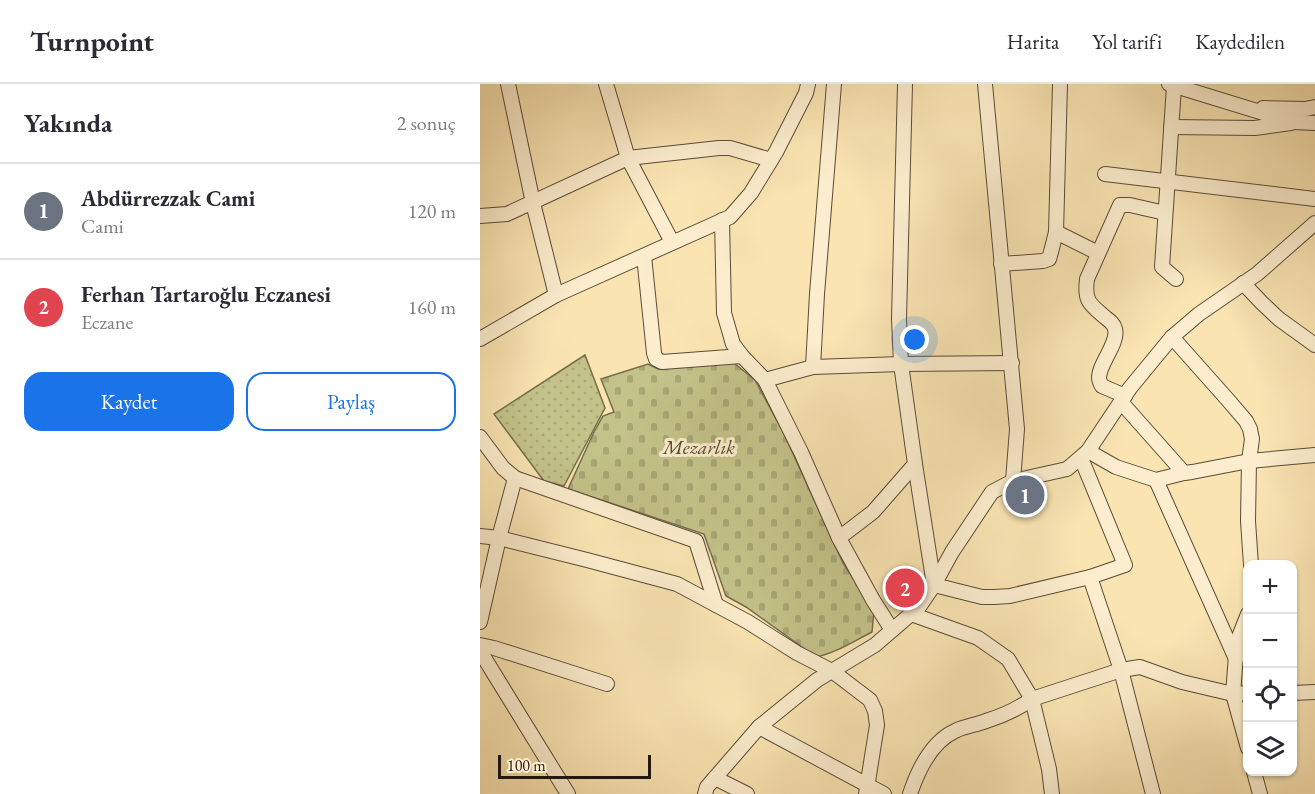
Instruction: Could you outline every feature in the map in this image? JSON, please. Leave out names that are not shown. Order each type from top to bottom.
[{"type":"street","points":[[508,84],[533,203],[556,295]]},
{"type":"street","points":[[606,84],[628,158],[672,242]]},
{"type":"street","points":[[480,339],[556,295],[730,217],[751,192],[771,160],[806,93],[808,84]]},
{"type":"street","points":[[813,367],[834,84]]},
{"type":"street","points":[[905,84],[899,319],[901,364],[934,585]]},
{"type":"street","points":[[985,84],[1017,429],[1013,480]]},
{"type":"street","points":[[1001,264],[1043,261],[1049,259],[1052,252],[1056,232],[1060,84]]},
{"type":"street","points":[[1176,279],[1162,267],[1172,127],[1172,85],[1296,122]]},
{"type":"street","points":[[1245,108],[1315,106]]},
{"type":"street","points":[[1172,127],[1255,128],[1296,122],[1315,123]]},
{"type":"street","points":[[480,216],[507,214],[628,158],[730,148],[771,160]]},
{"type":"street","points":[[1105,174],[1315,199]]},
{"type":"street","points":[[1165,213],[1120,205],[1087,279],[1085,290],[1089,303],[1115,328],[1115,336],[1101,370],[1099,379],[1102,386],[1123,399],[1184,472]]},
{"type":"street","points":[[722,220],[724,313],[733,344],[765,380],[801,452],[839,538],[892,630]]},
{"type":"street","points":[[705,794],[707,787],[759,728],[817,680],[875,645],[919,607],[992,492],[1013,480],[1067,469],[1085,454],[1123,399],[1172,337],[1199,314],[1257,274],[1315,223]]},
{"type":"street","points":[[1056,232],[1098,253]]},
{"type":"street","points":[[644,256],[656,359],[662,362],[742,356]]},
{"type":"street","points":[[1244,283],[1279,320],[1315,345]]},
{"type":"street","points":[[1172,337],[1246,421],[1250,429],[1252,439],[1249,461],[1248,521],[1251,560]]},
{"type":"street","points":[[765,380],[813,367],[1012,363]]},
{"type":"street","points":[[480,437],[502,468],[515,478],[696,541],[716,605]]},
{"type":"street","points":[[1085,454],[1156,480],[1184,472],[1249,461],[1315,456]]},
{"type":"street","points":[[934,585],[982,597],[1010,596],[1090,577],[1125,565],[1085,454]]},
{"type":"street","points":[[839,538],[873,512],[915,464]]},
{"type":"street","points":[[480,622],[515,478]]},
{"type":"street","points":[[1156,480],[1236,659]]},
{"type":"street","points":[[480,536],[499,538],[677,584],[832,671],[870,700],[875,711],[877,725],[867,789]]},
{"type":"street","points":[[1090,577],[1121,670],[1153,794]]},
{"type":"street","points":[[911,614],[978,638],[1008,659],[1032,699],[1049,769],[1052,794]]},
{"type":"street","points":[[1243,628],[1238,642],[1233,694],[1243,730]]},
{"type":"street","points":[[480,645],[607,684]]},
{"type":"street","points":[[480,651],[568,794]]},
{"type":"street","points":[[910,794],[915,779],[935,745],[946,736],[989,720],[1032,699],[1121,670],[1140,667],[1182,682],[1233,694],[1243,693]]},
{"type":"street","points":[[1297,693],[1315,692]]},
{"type":"street","points":[[759,728],[867,789],[884,794]]},
{"type":"street","points":[[1255,776],[1260,794]]},
{"type":"street","points":[[715,778],[747,794]]},
{"type":"green space","points":[[585,355],[605,408],[564,486],[544,481],[494,414]]},
{"type":"green space","name":"Mezarlık","points":[[734,363],[755,380],[784,434],[843,563],[874,610],[872,632],[838,650],[823,655],[816,657],[746,607],[726,596],[704,534],[568,489],[603,416],[614,412],[601,379],[648,364],[658,369]]},
{"type":"place","name":"Abdürrezzak Cami","points":[[1025,495]]},
{"type":"place","name":"Ferhan Tartaroğlu Eczanesi","points":[[905,588]]}]
